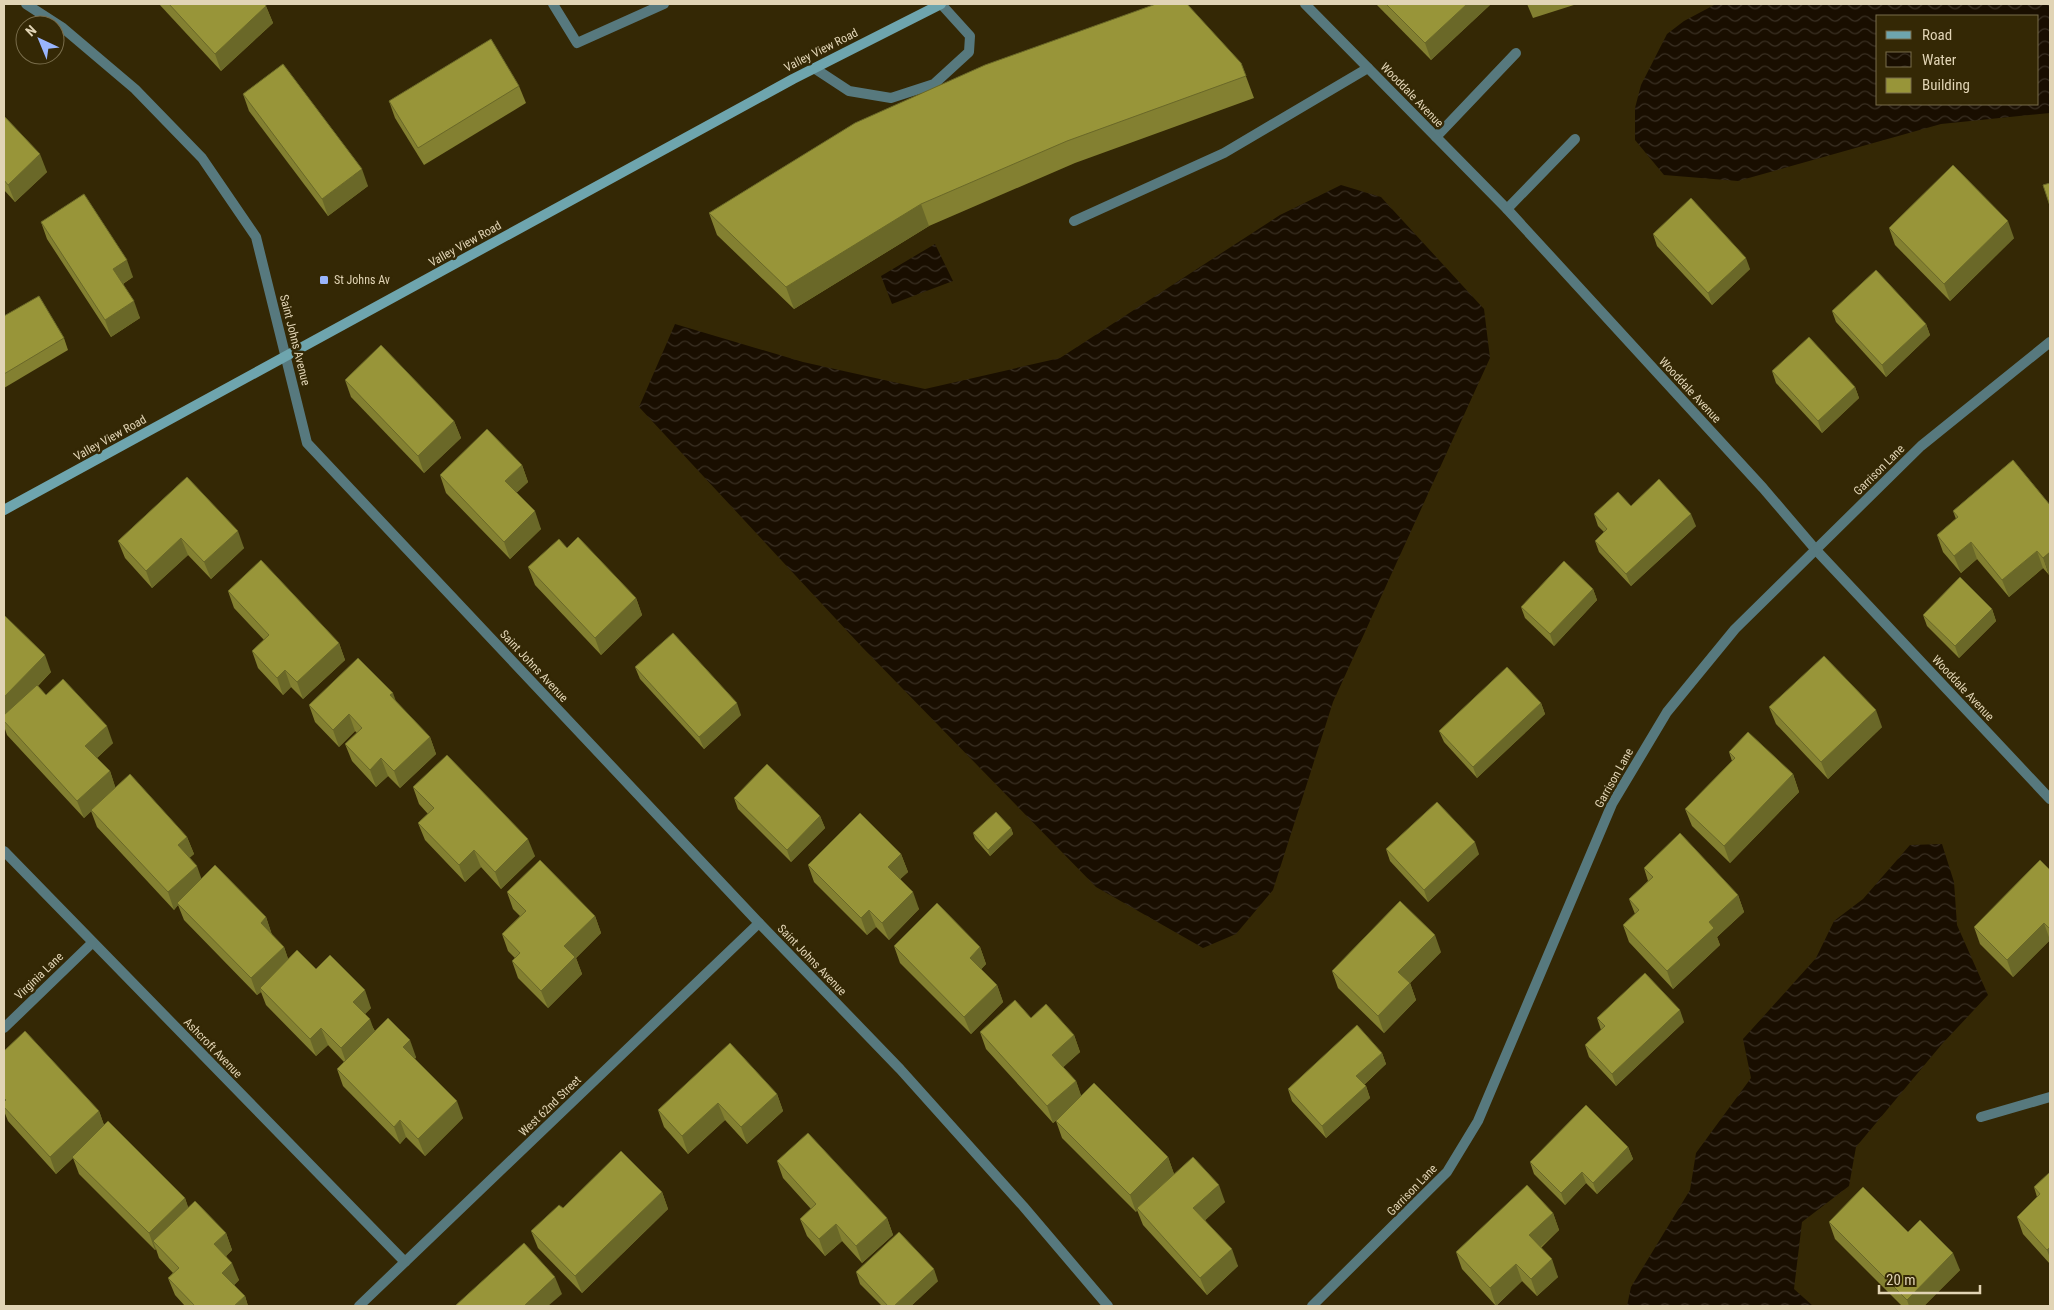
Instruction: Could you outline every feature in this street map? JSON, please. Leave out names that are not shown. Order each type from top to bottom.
[{"type":"street","name":"Saint Johns Avenue","points":[[26,4],[63,28],[135,89],[202,158],[256,236],[307,443],[759,923],[900,1069],[1023,1206],[1108,1306]]},
{"type":"street","points":[[553,4],[577,43],[664,4]]},
{"type":"street","name":"Valley View Road","points":[[4,510],[814,68],[941,4]]},
{"type":"street","points":[[814,68],[849,90],[891,98],[934,84],[969,52],[970,36],[941,4]]},
{"type":"street","name":"Wooddale Avenue","points":[[1306,4],[1507,209],[1756,481],[1816,550],[2050,798]]},
{"type":"street","points":[[1436,137],[1516,52]]},
{"type":"street","points":[[1074,221],[1224,153],[1368,68]]},
{"type":"street","points":[[1507,209],[1575,138]]},
{"type":"street","name":"Garrison Lane","points":[[1312,1306],[1447,1172],[1478,1121],[1612,804],[1667,712],[1735,630],[1921,446],[2050,342]]},
{"type":"street","name":"Ashcroft Avenue","points":[[4,851],[405,1262]]},
{"type":"street","name":"West 62nd Street","points":[[358,1306],[759,923]]},
{"type":"street","name":"Virginia Lane","points":[[4,1028],[92,942]]},
{"type":"street","points":[[1982,1117],[2050,1097]]},
{"type":"water","points":[[1716,4],[2050,4],[2050,113],[1941,124],[1738,181],[1664,175],[1635,140],[1635,108],[1641,85],[1667,34],[1684,21]]},
{"type":"water","points":[[1341,185],[1381,197],[1484,309],[1490,358],[1333,702],[1273,890],[1236,934],[1203,948],[1096,887],[862,647],[639,407],[675,324],[803,362],[925,389],[1060,358],[1280,215]]},
{"type":"water","points":[[935,244],[953,281],[892,304],[881,276]]},
{"type":"water","points":[[1942,844],[1954,882],[1957,925],[1988,995],[1942,1044],[1856,1147],[1849,1186],[1802,1222],[1794,1289],[1813,1306],[1627,1306],[1631,1287],[1690,1190],[1696,1153],[1751,1078],[1743,1039],[1816,958],[1834,921],[1863,899],[1910,845]]},
{"type":"building","points":[[169,4],[265,4],[266,6],[215,54]]},
{"type":"building","points":[[1156,4],[1187,4],[1241,63],[1246,76],[1067,141],[921,204],[786,287],[709,213],[855,123],[985,65]]},
{"type":"building","points":[[1386,4],[1467,4],[1425,43]]},
{"type":"building","points":[[491,39],[519,86],[418,148],[389,101]]},
{"type":"building","points":[[283,64],[362,169],[322,199],[243,94]]},
{"type":"building","points":[[4,116],[40,154],[8,185],[4,180]]},
{"type":"building","points":[[1953,165],[2008,221],[1944,284],[1889,228]]},
{"type":"building","points":[[2050,183],[2050,206],[2043,185]]},
{"type":"building","points":[[84,194],[127,260],[113,269],[134,301],[105,320],[41,222]]},
{"type":"building","points":[[1691,198],[1746,258],[1708,293],[1653,234]]},
{"type":"building","points":[[1876,270],[1926,324],[1882,365],[1832,311]]},
{"type":"building","points":[[39,296],[64,338],[4,374],[4,316]]},
{"type":"building","points":[[1809,337],[1855,387],[1818,421],[1772,371]]},
{"type":"building","points":[[381,345],[454,421],[418,456],[345,380]]},
{"type":"building","points":[[487,429],[522,465],[505,481],[535,511],[504,542],[440,475]]},
{"type":"building","points":[[2013,460],[2050,505],[2050,552],[2043,558],[2037,551],[2002,580],[1971,542],[1954,556],[1937,535],[1958,517],[1953,511]]},
{"type":"building","points":[[187,477],[238,531],[204,562],[181,538],[146,571],[118,541]]},
{"type":"building","points":[[1659,479],[1691,514],[1626,574],[1595,541],[1607,529],[1594,514],[1618,492],[1631,506]]},
{"type":"building","points":[[578,537],[636,598],[595,638],[528,567],[559,539],[567,548]]},
{"type":"building","points":[[261,560],[339,643],[297,682],[285,670],[277,678],[252,651],[269,635],[228,591]]},
{"type":"building","points":[[1564,561],[1593,589],[1550,634],[1521,607]]},
{"type":"building","points":[[1960,577],[1992,609],[1955,646],[1923,615]]},
{"type":"building","points":[[4,615],[45,655],[4,697]]},
{"type":"building","points":[[673,633],[737,703],[699,737],[635,667]]},
{"type":"building","points":[[1824,656],[1876,710],[1821,762],[1769,707]]},
{"type":"building","points":[[358,658],[393,693],[390,695],[430,737],[394,771],[381,758],[370,770],[345,744],[362,728],[349,714],[333,730],[309,705]]},
{"type":"building","points":[[1507,667],[1541,703],[1473,767],[1439,731]]},
{"type":"building","points":[[63,679],[107,726],[85,746],[110,771],[77,801],[4,721],[4,715],[37,685],[46,695]]},
{"type":"building","points":[[1748,732],[1793,774],[1724,846],[1685,809],[1735,758],[1729,752]]},
{"type":"building","points":[[447,755],[528,839],[495,872],[474,850],[459,865],[418,823],[434,808],[413,787]]},
{"type":"building","points":[[767,764],[820,816],[787,850],[734,798]]},
{"type":"building","points":[[130,774],[187,837],[178,845],[197,866],[168,892],[91,810]]},
{"type":"building","points":[[1437,802],[1475,842],[1424,890],[1386,849]]},
{"type":"building","points":[[996,812],[1011,828],[988,850],[973,833]]},
{"type":"building","points":[[860,813],[901,854],[888,867],[913,892],[882,923],[869,910],[861,918],[808,865]]},
{"type":"building","points":[[1680,833],[1738,895],[1709,922],[1714,928],[1667,971],[1623,925],[1639,910],[1629,899],[1653,877],[1644,868]]},
{"type":"building","points":[[540,860],[595,916],[564,946],[575,957],[541,991],[512,961],[520,953],[502,934],[526,911],[507,892]]},
{"type":"building","points":[[2040,860],[2050,870],[2050,929],[2044,923],[2007,960],[1974,927]]},
{"type":"building","points":[[215,865],[266,917],[261,923],[284,947],[251,978],[177,903]]},
{"type":"building","points":[[1400,901],[1435,935],[1398,972],[1410,983],[1378,1016],[1332,971]]},
{"type":"building","points":[[937,903],[980,947],[970,958],[997,985],[964,1017],[894,946]]},
{"type":"building","points":[[297,950],[316,969],[330,955],[365,990],[353,1002],[370,1019],[341,1048],[321,1028],[310,1039],[260,988]]},
{"type":"building","points":[[1645,973],[1680,1010],[1612,1074],[1585,1045],[1605,1026],[1597,1018]]},
{"type":"building","points":[[1015,1000],[1031,1018],[1046,1004],[1074,1035],[1052,1055],[1076,1081],[1047,1106],[980,1032]]},
{"type":"building","points":[[388,1018],[410,1040],[403,1047],[457,1101],[418,1139],[400,1120],[394,1127],[337,1069]]},
{"type":"building","points":[[1357,1025],[1382,1053],[1356,1076],[1366,1086],[1322,1126],[1288,1089]]},
{"type":"building","points":[[25,1031],[99,1111],[50,1157],[4,1107],[6,1100],[4,1098],[4,1051]]},
{"type":"building","points":[[730,1043],[777,1094],[741,1127],[718,1103],[682,1136],[658,1110]]},
{"type":"building","points":[[1094,1083],[1168,1157],[1130,1195],[1056,1121]]},
{"type":"building","points":[[1586,1105],[1628,1147],[1593,1183],[1582,1172],[1561,1193],[1530,1162]]},
{"type":"building","points":[[108,1121],[185,1198],[149,1233],[72,1157]]},
{"type":"building","points":[[808,1133],[887,1218],[856,1246],[836,1224],[819,1239],[800,1219],[816,1204],[777,1161]]},
{"type":"building","points":[[621,1151],[662,1192],[575,1276],[531,1231],[559,1205],[563,1208]]},
{"type":"building","points":[[1193,1157],[1219,1185],[1193,1208],[1232,1249],[1200,1278],[1137,1208]]},
{"type":"building","points":[[2050,1172],[2050,1247],[2047,1250],[2017,1217],[2040,1194],[2034,1187]]},
{"type":"building","points":[[1527,1185],[1553,1213],[1529,1235],[1552,1259],[1531,1279],[1516,1264],[1490,1288],[1456,1252]]},
{"type":"building","points":[[1863,1187],[1908,1232],[1920,1220],[1953,1253],[1907,1300],[1829,1222]]},
{"type":"building","points":[[195,1201],[226,1233],[214,1244],[232,1263],[222,1273],[245,1296],[234,1306],[195,1306],[168,1278],[179,1268],[153,1241]]},
{"type":"building","points":[[899,1232],[934,1269],[894,1306],[888,1306],[856,1272]]},
{"type":"building","points":[[524,1243],[555,1277],[524,1306],[455,1306]]},
{"type":"place","name":"St Johns Av","points":[[324,280]]}]
